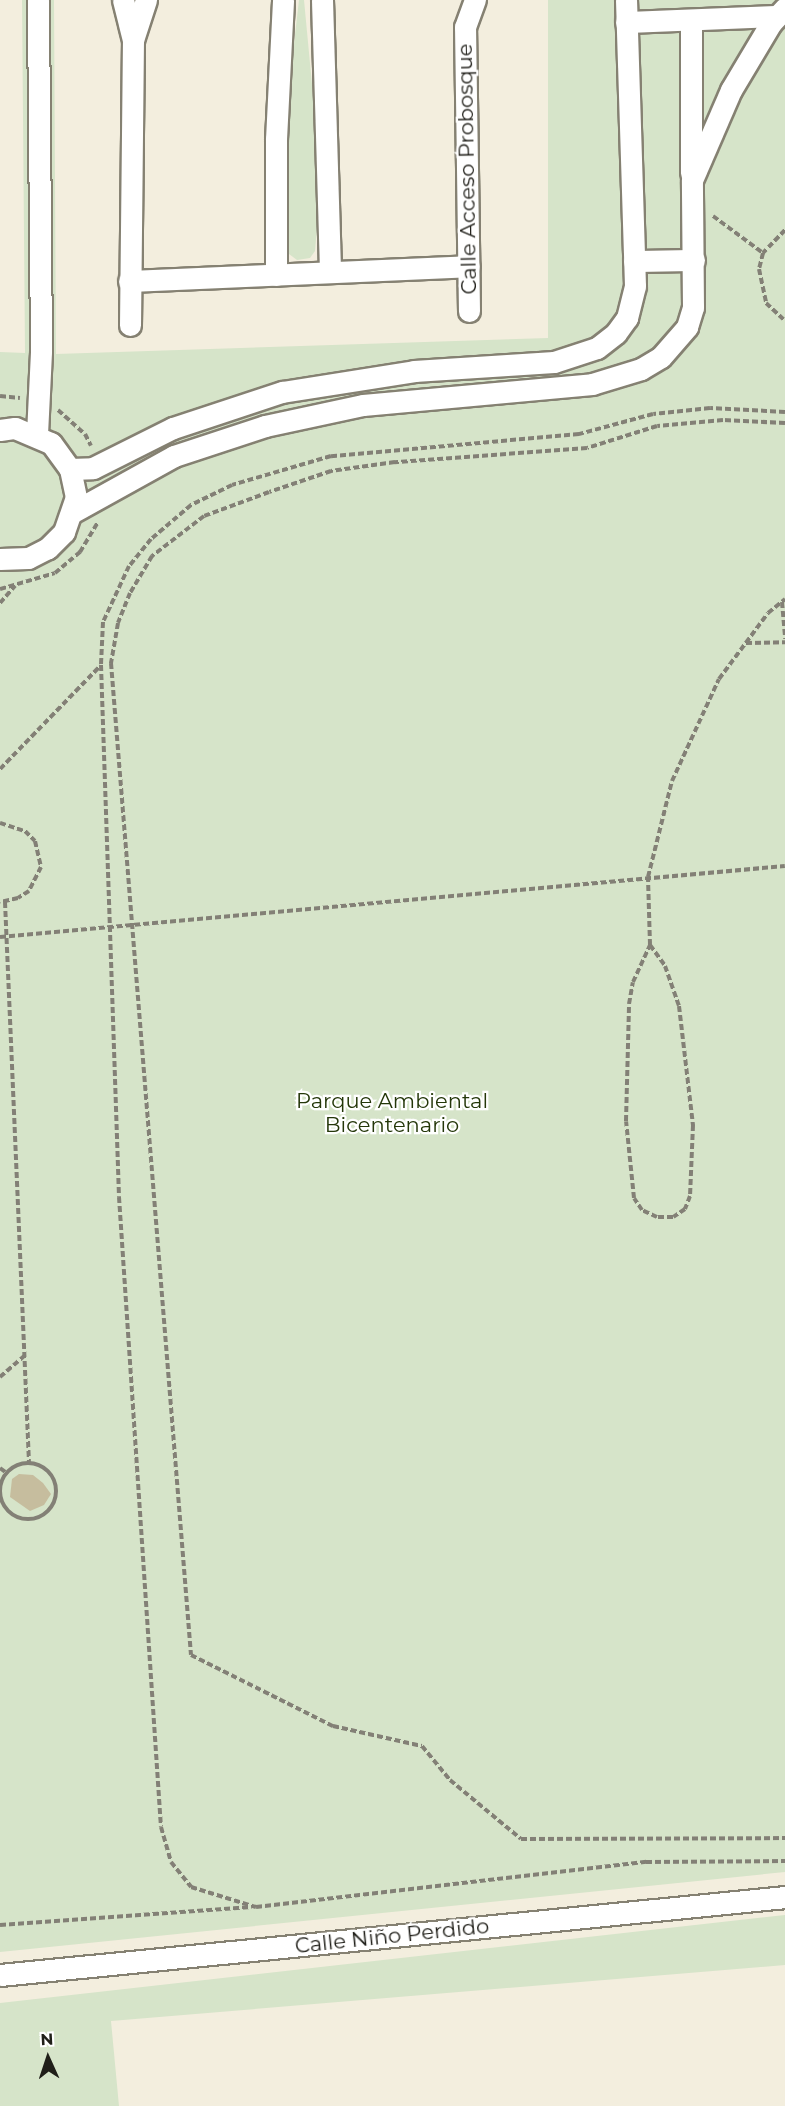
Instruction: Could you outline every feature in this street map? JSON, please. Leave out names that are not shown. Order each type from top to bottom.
[{"type":"street","points":[[37,434],[41,351],[38,0]]},
{"type":"street","points":[[123,0],[133,40],[130,325]]},
{"type":"street","points":[[133,40],[146,0]]},
{"type":"street","points":[[276,275],[276,139],[283,0]]},
{"type":"street","points":[[322,0],[330,272]]},
{"type":"street","name":"Calle Acceso Probosque","points":[[456,0],[465,27],[470,310]]},
{"type":"street","name":"Calle Acceso Probosque","points":[[465,27],[475,0]]},
{"type":"street","points":[[70,469],[93,468],[173,428],[282,392],[414,371],[554,362],[597,348],[627,318],[634,303],[626,0]]},
{"type":"street","points":[[626,22],[691,20],[781,12]]},
{"type":"street","points":[[692,180],[731,90],[781,12]]},
{"type":"street","points":[[73,512],[174,456],[265,426],[363,405],[563,389],[641,369],[676,344],[687,327],[695,288],[691,20]]},
{"type":"street","points":[[634,261],[694,260]]},
{"type":"street","points":[[129,281],[469,266]]},
{"type":"street","points":[[0,430],[15,429],[37,434],[57,448],[70,469],[75,490],[73,512],[64,532],[48,548],[28,558],[0,559]]},
{"type":"street","name":"Calle Niño Perdido","points":[[0,1975],[785,1897]]},
{"type":"path","points":[[693,201],[763,253]]},
{"type":"path","points":[[785,230],[763,253],[761,289],[766,303],[785,321]]},
{"type":"path","points":[[256,1907],[191,1887],[171,1862],[160,1827],[119,1197],[101,665],[103,622],[129,566],[151,539],[191,505],[232,485],[331,456],[579,434],[653,414],[710,408],[785,412]]},
{"type":"path","points":[[785,423],[723,420],[657,426],[587,448],[395,462],[331,471],[204,516],[152,556],[130,593],[118,623],[111,663],[134,924],[191,1655],[333,1726],[422,1746],[450,1779],[521,1839],[785,1838]]},
{"type":"path","points":[[0,603],[15,586]]},
{"type":"path","points":[[746,643],[785,641],[783,600]]},
{"type":"path","points":[[650,945],[664,966],[679,1006],[693,1125],[690,1196],[685,1209],[673,1217],[657,1217],[642,1210],[634,1198],[626,1121],[629,1004],[633,982],[650,945],[648,877],[672,781],[719,678],[783,600]]},
{"type":"path","points":[[0,769],[101,665]]},
{"type":"path","points":[[0,823],[13,825],[30,836],[40,854],[41,867],[29,891],[3,902],[7,936],[28,1463]]},
{"type":"path","points":[[0,937],[785,866]]},
{"type":"path","points":[[0,1377],[24,1356]]},
{"type":"path","points":[[28,1463],[46,1470],[56,1486],[52,1505],[39,1517],[21,1518],[6,1509],[0,1492],[7,1473],[28,1463]]},
{"type":"path","points":[[0,1468],[7,1473]]},
{"type":"path","points":[[0,1925],[256,1907],[646,1862],[785,1860]]},
{"type":"green space","name":"Parque Ambiental Bicentenario","points":[[22,0],[54,0],[56,354],[548,338],[548,0],[785,0],[785,1872],[0,1952],[0,352],[25,353]]},
{"type":"green space","points":[[299,0],[304,0],[313,95],[317,228],[315,251],[310,258],[297,260],[285,251],[285,122]]},
{"type":"green space","points":[[785,1915],[785,1965],[111,2021],[119,2106],[0,2106],[0,2003]]},
{"type":"building","points":[[19,1474],[33,1475],[43,1483],[51,1494],[44,1505],[30,1511],[10,1497],[12,1479]]}]
